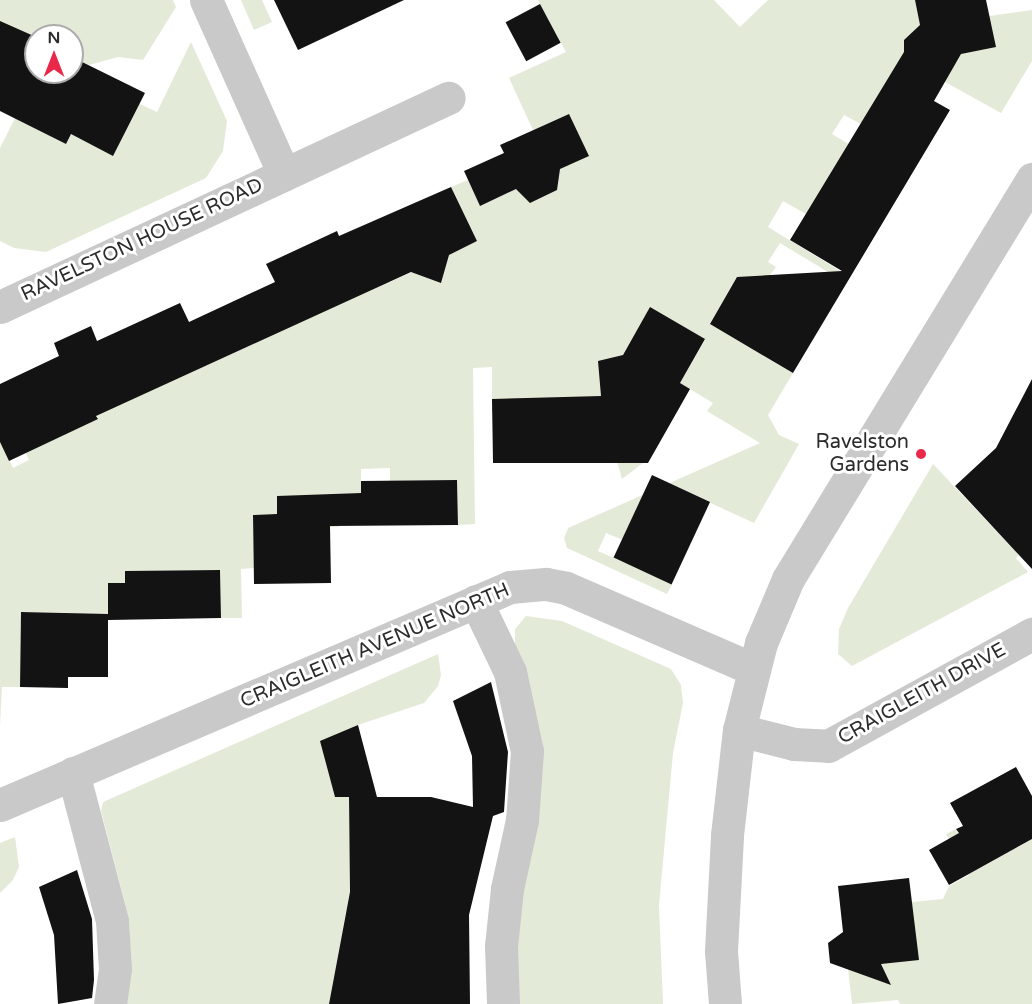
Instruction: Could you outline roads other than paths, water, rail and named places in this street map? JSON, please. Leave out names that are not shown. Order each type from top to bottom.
[{"type":"street","name":"RAVELSTON HOUSE ROAD","points":[[206,0],[284,174]]},
{"type":"street","name":"RAVELSTON HOUSE ROAD","points":[[0,307],[449,98]]},
{"type":"street","points":[[725,1004],[721,951],[723,902],[739,730],[753,669],[789,579],[1032,179]]},
{"type":"street","name":"CRAIGLEITH AVENUE NORTH","points":[[0,805],[476,601],[527,584],[566,588],[753,669]]},
{"type":"street","points":[[476,601],[510,672],[521,712],[526,751],[522,820],[507,889],[501,946],[503,1004]]},
{"type":"street","name":"CRAIGLEITH DRIVE","points":[[739,730],[794,744],[828,746],[1032,634]]},
{"type":"street","points":[[73,773],[112,921],[115,969],[110,1004]]},
{"type":"place","name":"Ravelston Gardens","points":[[921,454]]}]
